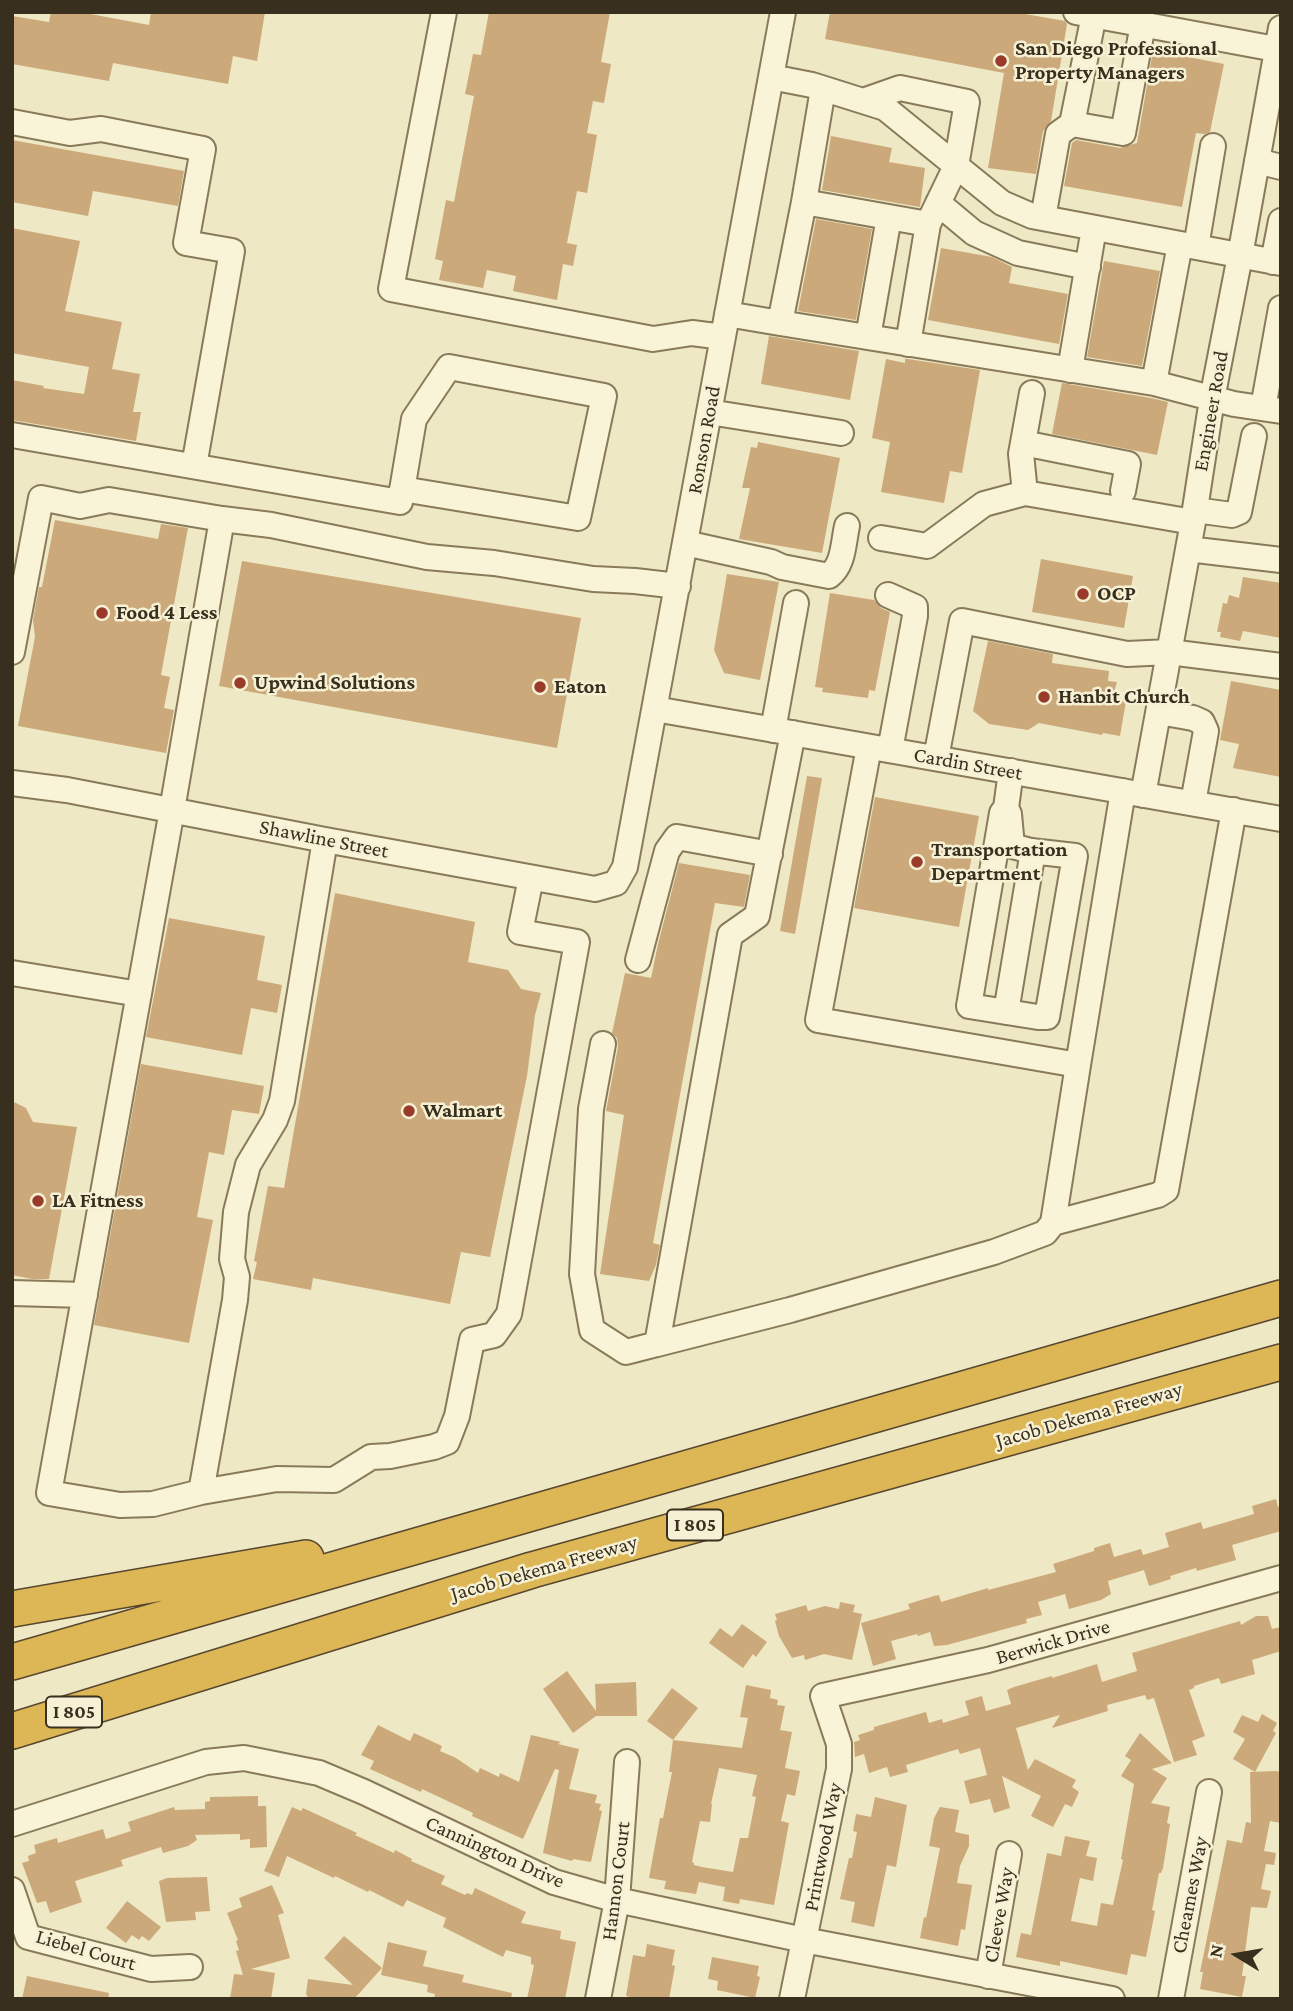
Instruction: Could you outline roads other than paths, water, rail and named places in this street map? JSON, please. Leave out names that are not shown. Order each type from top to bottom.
[{"type":"highway","points":[[12,1662],[1281,1298]]},
{"type":"highway","name":"Jacob Dekema Freeway","points":[[12,1731],[532,1570],[1273,1365]]},
{"type":"highway","points":[[12,1609],[475,1529]]},
{"type":"highway","points":[[12,1618],[98,1594]]},
{"type":"street","points":[[444,12],[391,289],[653,340],[725,325],[780,323],[1154,383],[1212,399],[1272,410],[1281,308]]},
{"type":"street","name":"Ronson Road","points":[[625,867],[783,12]]},
{"type":"street","points":[[1072,124],[1085,13],[1143,24],[1280,42]]},
{"type":"street","points":[[1043,218],[1058,134],[1072,124],[1124,133],[1143,24]]},
{"type":"street","name":"Engineer Road","points":[[1053,1223],[1077,1065],[1133,793],[1158,712],[1194,516],[1212,399],[1240,256],[1269,164],[1280,42]]},
{"type":"street","points":[[771,77],[885,108],[1003,203],[1032,216],[1277,263],[1281,221]]},
{"type":"street","points":[[780,323],[823,89]]},
{"type":"street","points":[[863,101],[900,89],[967,102],[956,166],[933,214],[908,344]]},
{"type":"street","points":[[12,121],[70,133],[101,129],[203,149],[186,243],[232,251],[194,466]]},
{"type":"street","points":[[1154,383],[1213,146]]},
{"type":"street","points":[[804,202],[889,217],[933,214],[1018,253],[1088,267]]},
{"type":"street","points":[[1000,245],[1015,208]]},
{"type":"street","points":[[868,337],[889,217]]},
{"type":"street","points":[[1070,370],[1094,228]]},
{"type":"street","points":[[12,435],[400,502],[402,489],[414,419],[449,367],[604,396],[578,518],[402,489]]},
{"type":"street","points":[[1025,493],[1021,454],[1032,393]]},
{"type":"street","points":[[709,412],[841,433]]},
{"type":"street","points":[[881,538],[927,546],[984,504],[1025,493],[1194,516],[1231,515],[1239,512],[1254,436]]},
{"type":"street","points":[[1023,443],[1128,464],[1122,491]]},
{"type":"street","points":[[12,652],[41,498],[80,506],[108,500],[271,526],[427,557],[494,563],[593,579],[678,586]]},
{"type":"street","points":[[222,519],[49,1493],[120,1505],[153,1504],[201,1492],[277,1479],[334,1480],[370,1457],[390,1456],[447,1442],[457,1416],[472,1340],[494,1335],[509,1314],[577,943],[520,932],[531,877]]},
{"type":"street","points":[[685,543],[829,576],[841,561],[846,526]]},
{"type":"street","points":[[1188,549],[1281,560]]},
{"type":"street","points":[[888,595],[915,607],[915,616],[880,748],[818,1020],[1077,1065]]},
{"type":"street","points":[[657,1344],[730,935],[757,916],[770,854],[796,603]]},
{"type":"street","points":[[936,758],[962,621],[1127,654],[1169,652],[1281,666]]},
{"type":"street","name":"Cardin Street","points":[[655,709],[1281,819]]},
{"type":"street","points":[[1158,712],[1193,718],[1202,722],[1206,732],[1193,803]]},
{"type":"street","points":[[1006,808],[1012,846],[1075,856],[1047,1017],[970,1006],[1011,771]]},
{"type":"street","name":"Shawline Street","points":[[12,783],[67,790],[595,889],[616,883],[625,867]]},
{"type":"street","points":[[604,1044],[591,1109],[582,1274],[592,1330],[626,1352],[790,1310],[994,1252],[1045,1233],[1053,1223],[1158,1195],[1166,1190],[1170,1175],[1234,810]]},
{"type":"street","points":[[638,960],[667,851],[677,837],[770,854]]},
{"type":"street","points":[[201,1492],[237,1277],[232,1259],[236,1212],[248,1165],[264,1140],[282,1101],[324,840]]},
{"type":"street","points":[[1006,1012],[1033,851]]},
{"type":"street","points":[[12,973],[139,994]]},
{"type":"street","points":[[12,1293],[85,1295]]},
{"type":"street","name":"Berwick Drive","points":[[823,1696],[988,1660],[1281,1578]]},
{"type":"street","name":"Printwood Way","points":[[792,1999],[839,1769],[839,1744],[823,1696]]},
{"type":"street","name":"Cannington Drive","points":[[12,1824],[206,1762],[244,1758],[319,1773],[554,1882],[617,1900],[804,1940],[1112,1999]]},
{"type":"street","name":"Hannon Court","points":[[598,1999],[617,1900],[627,1762]]},
{"type":"street","name":"Cheames Way","points":[[1171,1999],[1209,1792]]},
{"type":"street","name":"Cleeve Way","points":[[988,1976],[1009,1854]]},
{"type":"street","name":"Liebel Court","points":[[12,1891],[28,1937],[152,1969],[190,1967]]},
{"type":"place","name":"San Diego Professional Property Managers","points":[[1001,61]]},
{"type":"place","name":"OCP","points":[[1083,594]]},
{"type":"place","name":"Food 4 Less","points":[[102,613]]},
{"type":"place","name":"Upwind Solutions","points":[[240,683]]},
{"type":"place","name":"Eaton","points":[[540,687]]},
{"type":"place","name":"Hanbit Church","points":[[1044,697]]},
{"type":"place","name":"Transportation Department","points":[[917,862]]},
{"type":"place","name":"Walmart","points":[[409,1111]]},
{"type":"place","name":"LA Fitness","points":[[38,1201]]}]
